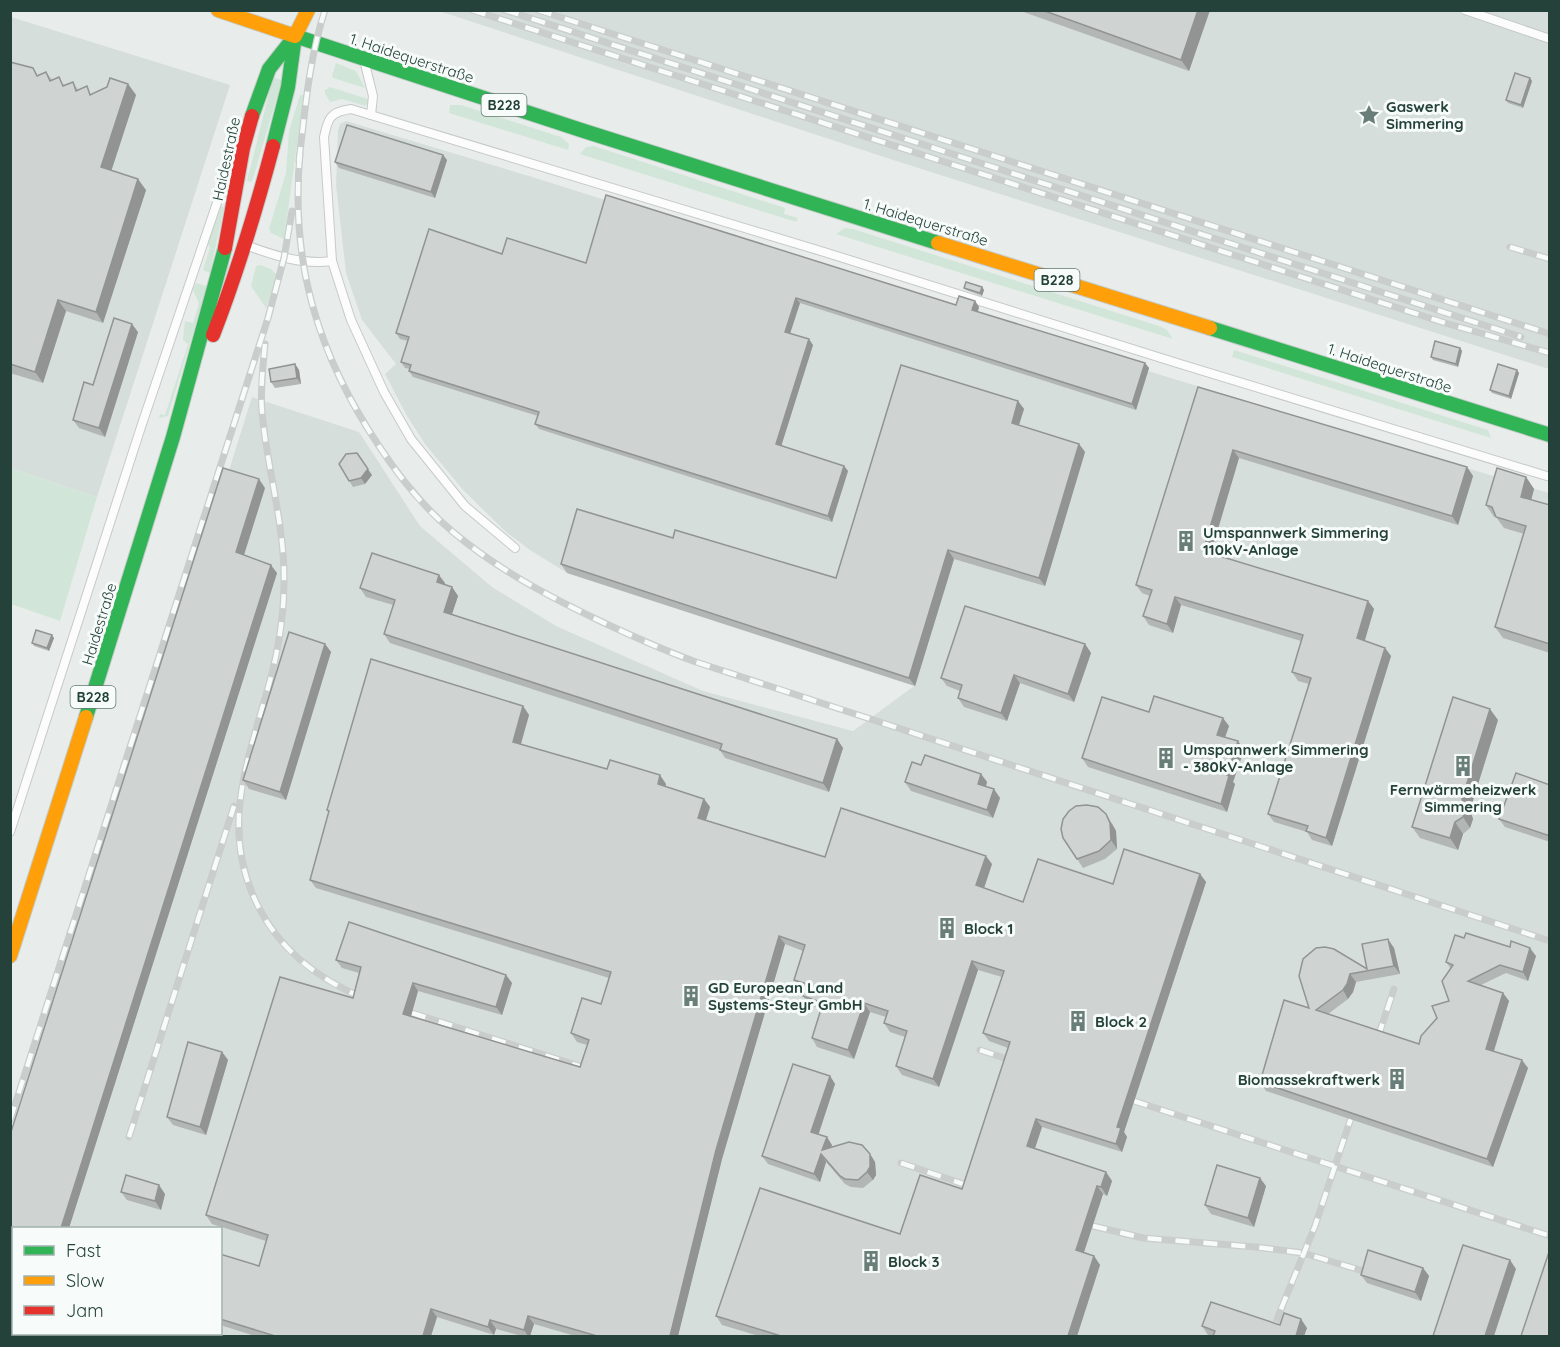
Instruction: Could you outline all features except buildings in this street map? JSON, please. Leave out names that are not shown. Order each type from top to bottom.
[{"type":"main road","name":"1. Haidequerstraße","points":[[218,10],[364,60],[1550,435]]},
{"type":"main road","name":"Haidestraße","points":[[10,956],[173,437],[227,239],[238,171],[255,107],[269,69],[295,36],[308,10]]},
{"type":"main road","name":"Haidestraße","points":[[173,437],[231,289],[245,245],[288,87],[295,36]]},
{"type":"lane","points":[[1465,10],[1550,39]]},
{"type":"lane","points":[[364,60],[373,96],[371,115]]},
{"type":"lane","points":[[515,548],[465,506],[411,439],[384,392],[351,320],[332,261],[324,137],[327,120],[338,111],[351,110],[371,115],[755,231],[1550,477]]},
{"type":"lane","points":[[10,832],[141,427],[222,188],[238,171]]},
{"type":"lane","points":[[227,239],[284,258],[314,262],[332,261]]},
{"type":"shaded area","points":[[439,11],[1549,11],[1549,369],[887,158]]},
{"type":"shaded area","points":[[11,17],[230,85],[97,497],[11,468]]},
{"type":"shaded area","points":[[346,121],[529,176],[1148,371],[1549,493],[1549,1336],[11,1336],[11,1163],[252,397],[359,432],[420,526],[492,587],[556,626],[703,691],[853,731],[914,686],[567,573],[506,532],[463,490],[425,444],[385,374],[396,364],[362,320],[346,273],[336,185],[340,124]]},
{"type":"green space","points":[[336,63],[356,71],[365,88],[333,78]]},
{"type":"green space","points":[[273,77],[282,80],[252,182],[247,181]]},
{"type":"green space","points":[[330,87],[368,99],[369,102],[365,106],[342,99],[330,102],[325,90]]},
{"type":"green space","points":[[300,95],[304,95],[284,239],[271,233],[269,229],[286,173],[289,131]]},
{"type":"green space","points":[[450,105],[461,105],[561,137],[569,144],[568,150],[449,113]]},
{"type":"green space","points":[[594,146],[785,208],[784,214],[798,218],[796,222],[580,154],[586,147]]},
{"type":"green space","points":[[219,206],[224,207],[210,273],[203,270],[210,247],[206,243]]},
{"type":"green space","points":[[845,228],[1162,327],[1173,339],[836,234]]},
{"type":"green space","points":[[256,266],[271,269],[277,275],[266,308],[251,286]]},
{"type":"green space","points":[[196,283],[207,286],[168,416],[159,418],[160,414],[165,415],[188,344],[183,340],[185,321],[193,323],[199,303],[193,290]]},
{"type":"green space","points":[[1234,350],[1488,430],[1491,438],[1232,357]]},
{"type":"green space","points":[[11,468],[97,497],[60,621],[11,604]]},
{"type":"railway","points":[[299,161],[311,66],[325,10]]},
{"type":"railway","points":[[472,10],[1445,323],[1550,353]]},
{"type":"railway","points":[[505,10],[1521,337]]},
{"type":"railway","points":[[538,10],[1550,334]]},
{"type":"railway","points":[[300,154],[298,194],[305,270],[313,307],[340,377],[379,446],[413,492],[453,532],[505,570],[542,592],[600,621],[696,662],[1550,941]]},
{"type":"railway","points":[[10,1120],[268,318],[284,258],[292,211]]},
{"type":"railway","points":[[1510,247],[1550,259]]},
{"type":"railway","points":[[265,344],[262,412],[282,540],[284,594],[275,662],[242,790],[239,818],[240,847],[246,876],[258,906],[277,936],[301,961],[329,981],[361,997]]},
{"type":"railway","points":[[129,1137],[234,806]]},
{"type":"railway","points":[[1378,1037],[1394,989]]},
{"type":"railway","points":[[412,1013],[585,1068]]},
{"type":"railway","points":[[980,1050],[1022,1064]]},
{"type":"railway","points":[[1134,1101],[1550,1236]]},
{"type":"railway","points":[[1272,1336],[1315,1226],[1351,1118]]},
{"type":"railway","points":[[901,1163],[978,1189]]},
{"type":"railway","points":[[1093,1226],[1143,1238],[1303,1253],[1370,1273]]},
{"type":"traffic: fast","points":[[295,36],[584,131],[938,243]]},
{"type":"traffic: fast","points":[[273,146],[288,87],[295,36]]},
{"type":"traffic: fast","points":[[252,116],[269,69],[295,36]]},
{"type":"traffic: fast","points":[[86,717],[173,437],[225,248]]},
{"type":"traffic: fast","points":[[1210,328],[1550,435]]},
{"type":"traffic: slow","points":[[218,10],[295,36],[308,10]]},
{"type":"traffic: slow","points":[[938,243],[1210,328]]},
{"type":"traffic: slow","points":[[10,956],[86,717]]},
{"type":"traffic: jam","points":[[225,248],[243,148],[252,116]]},
{"type":"traffic: jam","points":[[213,335],[246,241],[273,146]]},
{"type":"place","name":"Gaswerk Simmering","points":[[1369,115]]},
{"type":"place","name":"Umspannwerk Simmering 110kV-Anlage","points":[[1186,541]]},
{"type":"place","name":"Umspannwerk Simmering - 380kV-Anlage","points":[[1166,758]]},
{"type":"place","name":"Fernwärmeheizwerk Simmering","points":[[1463,766]]},
{"type":"place","name":"Block 1","points":[[947,928]]},
{"type":"place","name":"GD European Land Systems-Steyr GmbH","points":[[691,996]]},
{"type":"place","name":"Block 2","points":[[1078,1021]]},
{"type":"place","name":"Biomassekraftwerk","points":[[1397,1079]]},
{"type":"place","name":"Block 3","points":[[871,1261]]}]
